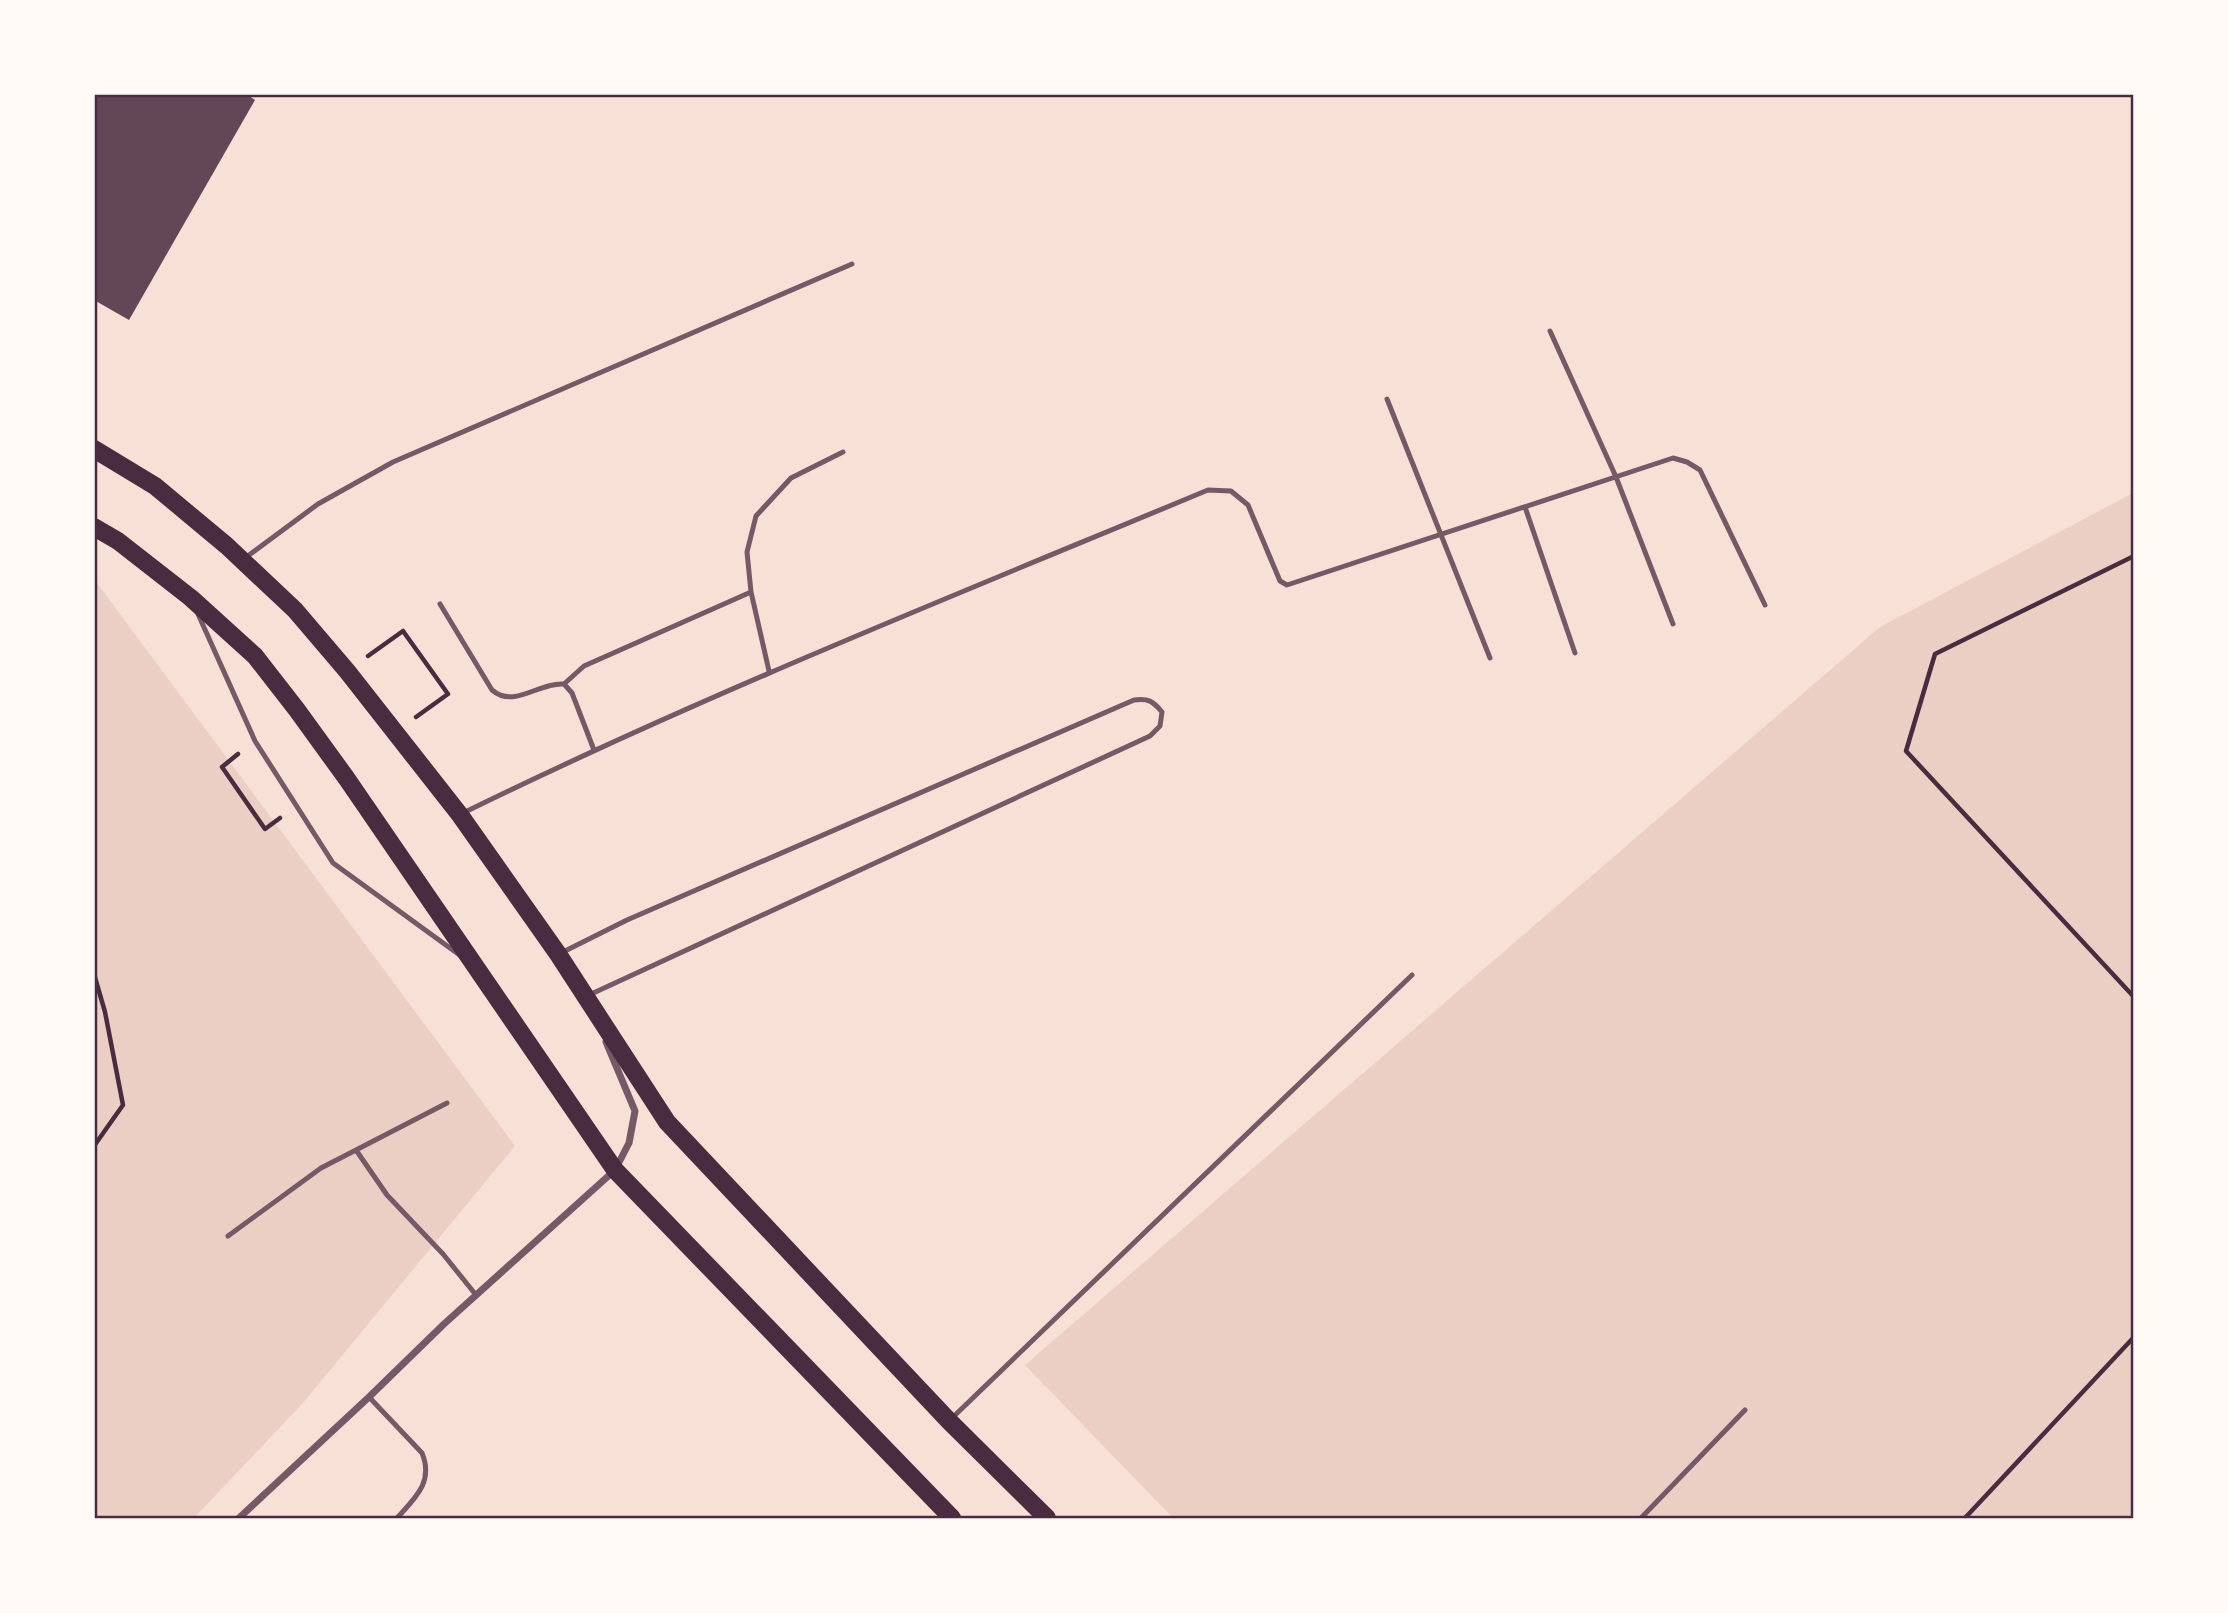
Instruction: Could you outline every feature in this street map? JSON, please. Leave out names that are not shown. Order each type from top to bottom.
[{"type":"main road","points":[[94,449],[155,486],[242,560],[295,610],[347,671],[460,815],[558,954],[667,1122],[949,1421],[1047,1518]]},
{"type":"main road","points":[[94,527],[118,541],[191,598],[255,656],[297,710],[615,1170],[952,1518]]},
{"type":"street","points":[[239,1518],[476,1295],[615,1170],[629,1143],[635,1111],[588,1003]]},
{"type":"lane","points":[[242,560],[318,505],[393,462],[852,264]]},
{"type":"lane","points":[[1550,331],[1616,477],[1673,624]]},
{"type":"lane","points":[[1387,399],[1490,658]]},
{"type":"lane","points":[[769,671],[751,592],[747,552],[756,516],[791,478],[843,452]]},
{"type":"lane","points":[[460,815],[594,750],[769,671],[1208,490],[1231,491],[1248,505],[1280,581],[1287,585],[1673,458],[1700,470],[1765,605]]},
{"type":"lane","points":[[1525,507],[1575,653]]},
{"type":"lane","points":[[564,684],[584,666],[751,592]]},
{"type":"lane","points":[[191,598],[255,741],[333,863],[475,967]]},
{"type":"lane","points":[[440,604],[492,690],[499,697],[517,697],[553,683],[564,684],[572,693],[594,750]]},
{"type":"lane","points":[[558,954],[627,920],[1134,700],[1145,698],[1154,702],[1161,712],[1160,726],[1150,736],[588,1003]]},
{"type":"lane","points":[[949,1421],[1412,975]]},
{"type":"lane","points":[[228,1237],[321,1168],[447,1102]]},
{"type":"lane","points":[[356,1150],[387,1195],[443,1254],[476,1295]]},
{"type":"lane","points":[[369,1397],[422,1453],[426,1464],[426,1478],[414,1500],[397,1518]]},
{"type":"lane","points":[[1641,1518],[1745,1410]]},
{"type":"path","points":[[2133,556],[1936,654],[1906,751],[2133,997]]},
{"type":"path","points":[[347,671],[403,631],[448,694]]},
{"type":"path","points":[[222,766],[265,829]]},
{"type":"path","points":[[94,974],[105,1012],[122,1105],[94,1146]]},
{"type":"path","points":[[1965,1518],[2133,1337]]},
{"type":"shaded area","points":[[2133,493],[2133,1518],[1173,1518],[1025,1365],[1880,627]]},
{"type":"shaded area","points":[[94,579],[515,1146],[303,1403],[194,1518],[95,1518]]},
{"type":"building","points":[[94,94],[246,94],[255,100],[129,320],[94,300]]}]
